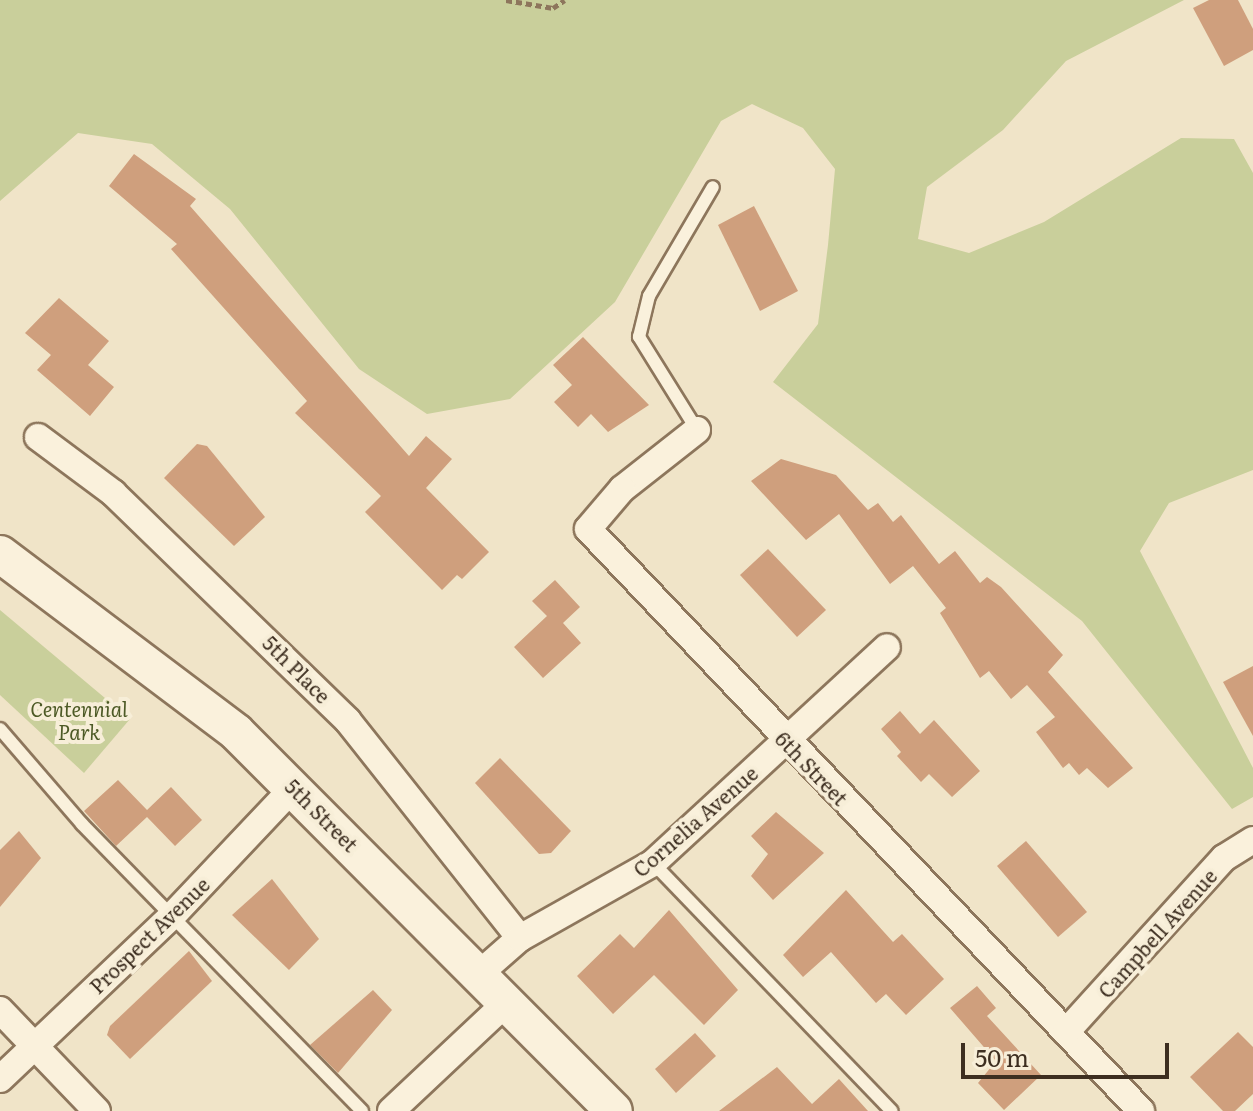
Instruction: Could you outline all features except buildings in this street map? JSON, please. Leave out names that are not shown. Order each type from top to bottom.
[{"type":"main road","name":"5th Street","points":[[0,554],[236,732],[508,1001],[614,1111]]},
{"type":"street","name":"6th Street","points":[[697,430],[622,489],[588,529],[1141,1111]]},
{"type":"street","name":"5th Place","points":[[38,437],[113,493],[348,721],[520,938]]},
{"type":"street","name":"Cornelia Avenue","points":[[480,973],[520,938],[653,863],[887,647]]},
{"type":"street","name":"Prospect Avenue","points":[[0,1079],[172,916],[294,787]]},
{"type":"street","name":"Campbell Avenue","points":[[1066,1032],[1224,858],[1253,840]]},
{"type":"street","points":[[391,1111],[508,1001]]},
{"type":"street","points":[[0,1010],[97,1111]]},
{"type":"lane","points":[[697,430],[639,337],[649,296],[713,187]]},
{"type":"lane","points":[[0,729],[172,916],[362,1111]]},
{"type":"lane","points":[[653,863],[892,1111]]},
{"type":"path","points":[[506,0],[553,8],[565,0]]},
{"type":"green space","points":[[0,0],[1184,0],[1066,61],[1003,130],[927,187],[918,239],[969,253],[1044,222],[1181,138],[1234,139],[1253,173],[1253,470],[1169,503],[1140,551],[1253,768],[1253,797],[1232,809],[1082,621],[773,382],[818,324],[828,245],[835,169],[803,128],[752,104],[721,121],[615,302],[510,399],[427,414],[359,369],[230,209],[152,144],[78,133],[0,201]]},
{"type":"green space","name":"Centennial Park","points":[[0,610],[130,719],[84,773],[0,695]]}]
